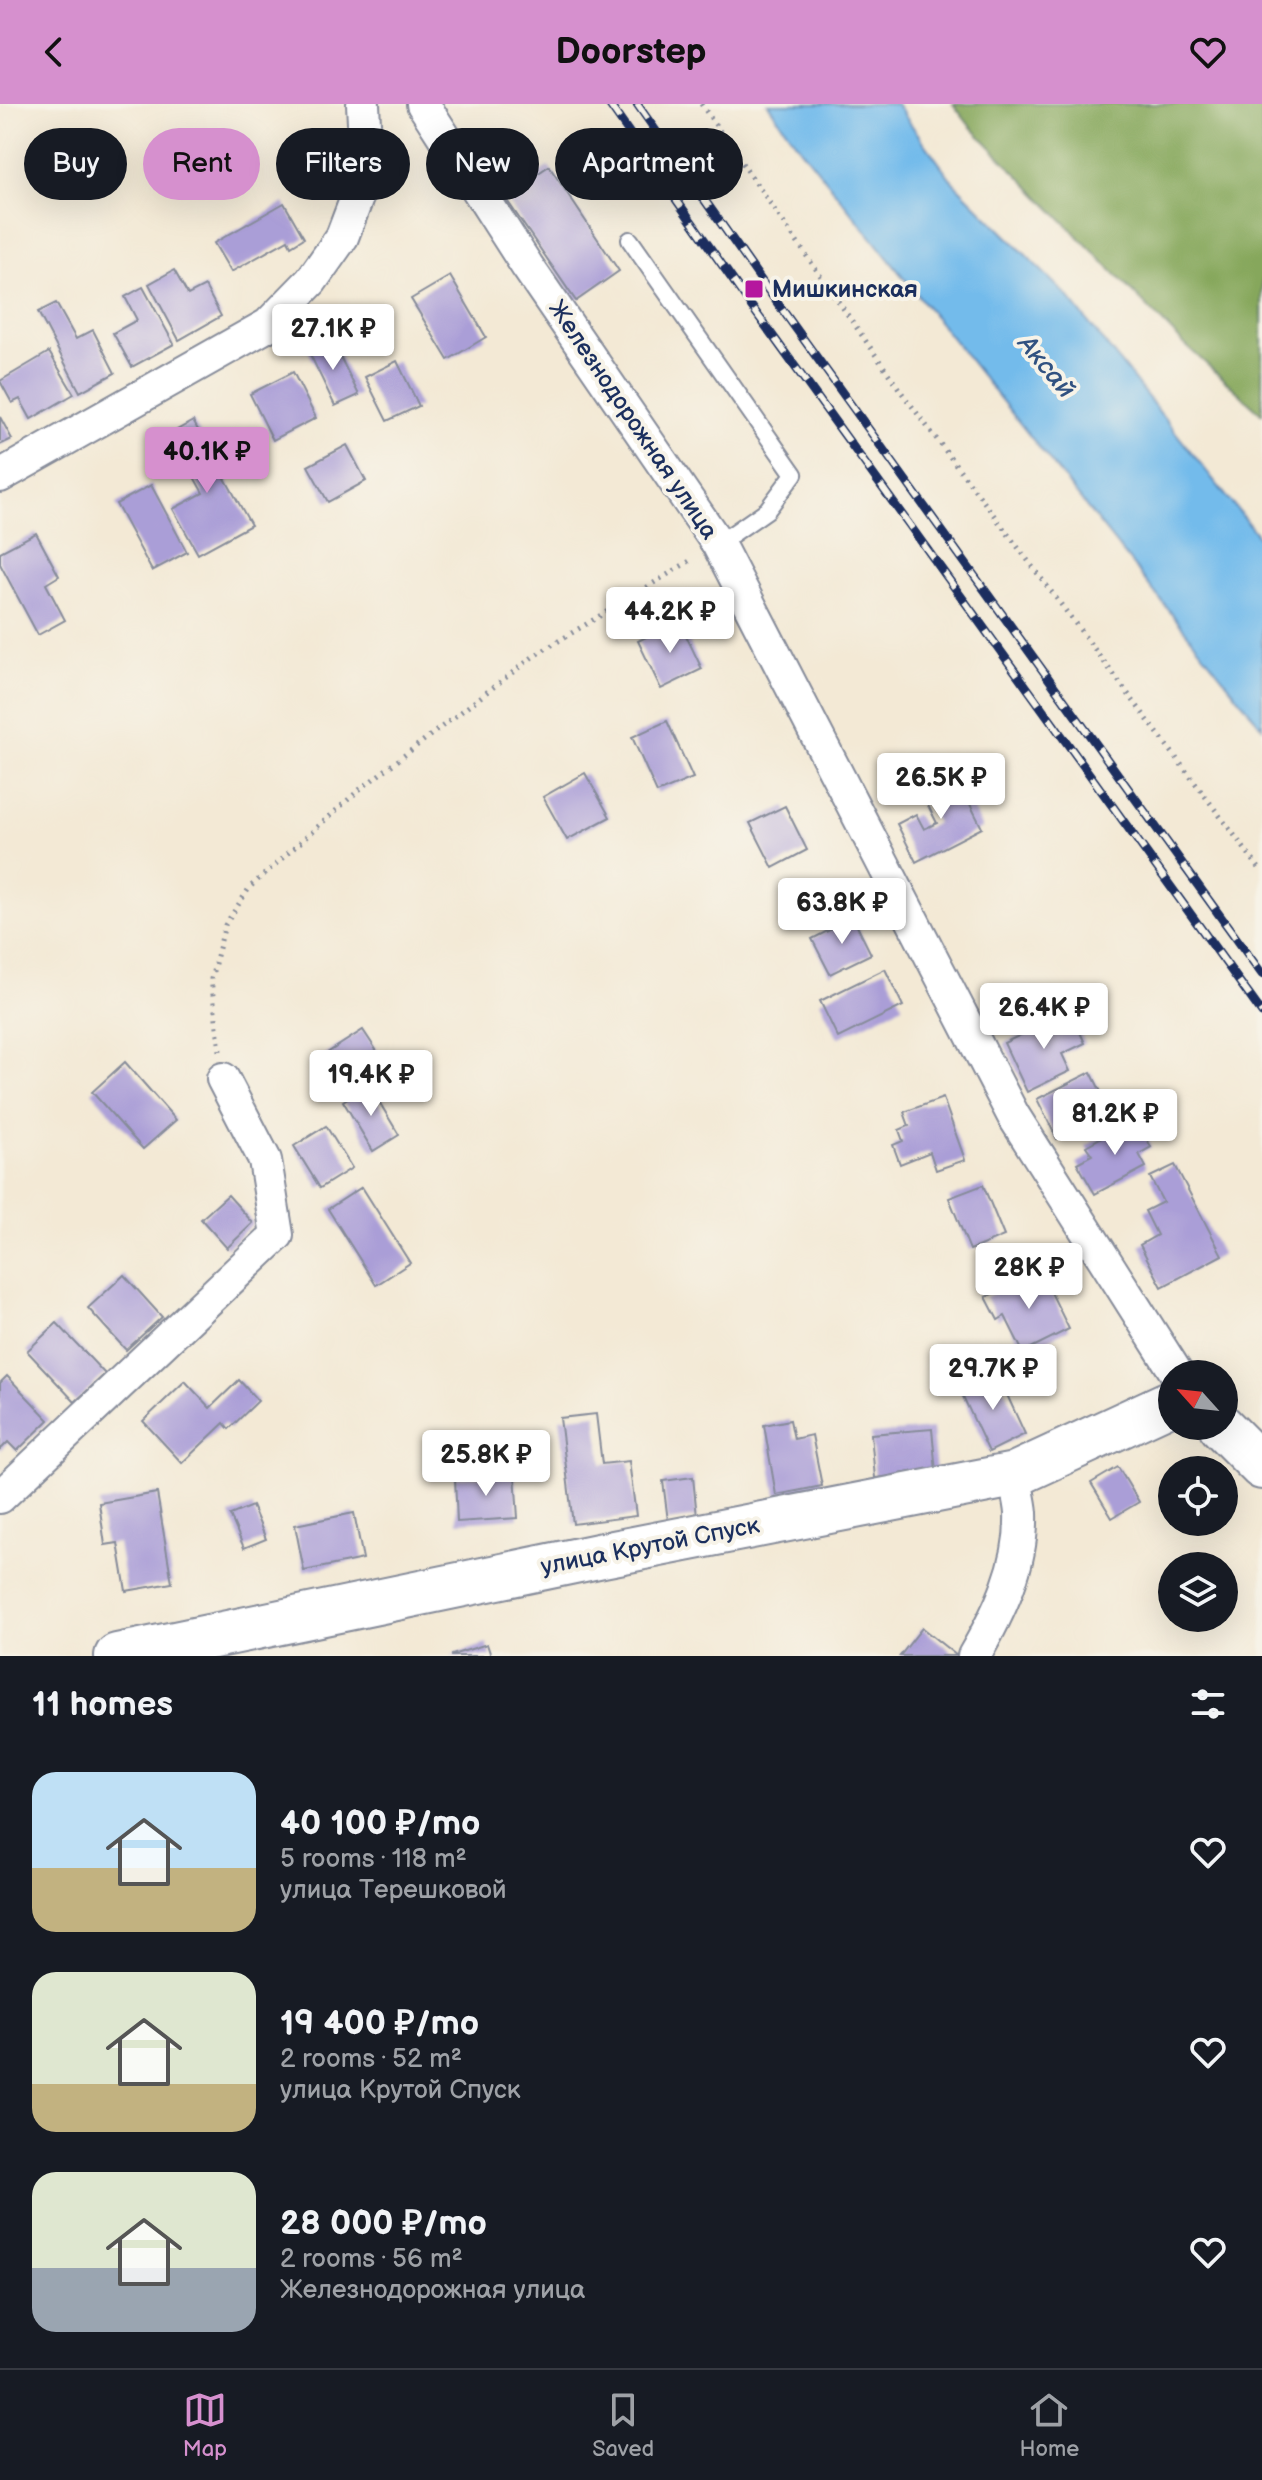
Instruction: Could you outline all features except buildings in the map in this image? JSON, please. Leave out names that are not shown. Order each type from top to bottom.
[{"type":"street","points":[[0,476],[268,325],[300,292],[342,237],[358,195],[365,142],[363,104]]},
{"type":"street","name":"Железнодорожная улица","points":[[423,104],[527,266],[718,544],[1013,1115],[1168,1360]]},
{"type":"street","points":[[0,1497],[277,1235],[265,1160],[223,1079]]},
{"type":"street","name":"улица Крутой Спуск","points":[[117,1656],[603,1555],[1014,1475],[1158,1408]]},
{"type":"street","points":[[1235,1440],[1262,1467]]},
{"type":"street","points":[[974,1656],[1016,1564],[1021,1513],[1014,1475]]},
{"type":"lane","points":[[630,240],[794,474],[767,510],[718,544]]},
{"type":"path","points":[[701,104],[902,393],[1262,872]]},
{"type":"path","points":[[223,1079],[211,979],[225,925],[250,887],[359,790],[534,656],[718,544]]},
{"type":"green space","points":[[953,104],[1262,104],[1262,414],[1182,342],[970,126]]},
{"type":"water","name":"Аксай","points":[[768,104],[896,104],[954,183],[1068,297],[1262,541],[1262,727],[789,134]]},
{"type":"railway","points":[[609,104],[1262,1013]]},
{"type":"railway","points":[[637,104],[1262,974]]},
{"type":"place","name":"Мишкинская","points":[[754,289]]}]
